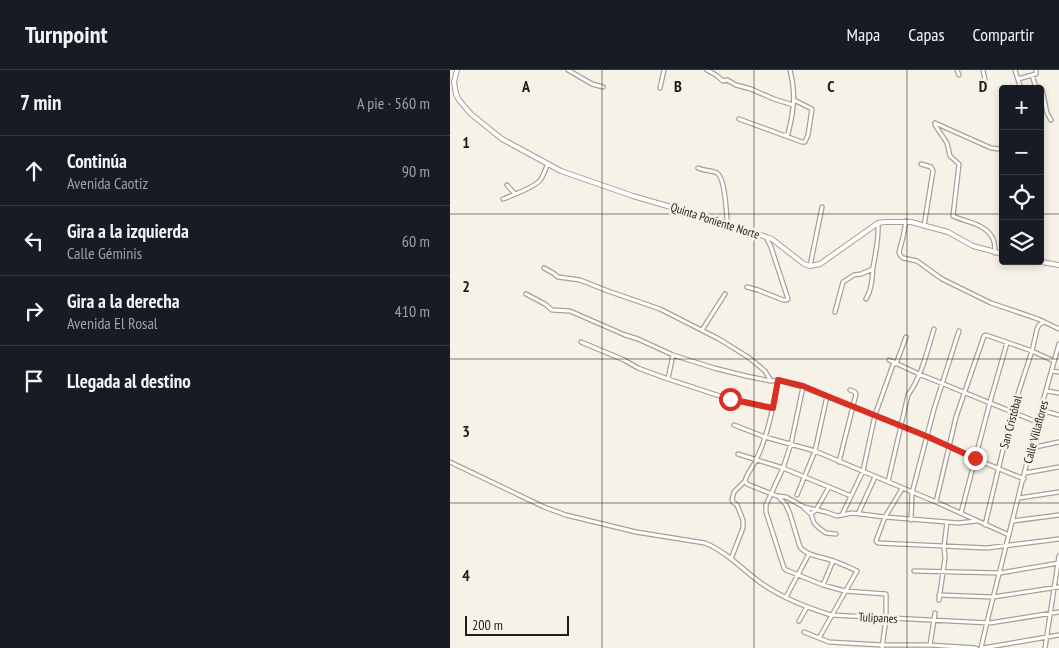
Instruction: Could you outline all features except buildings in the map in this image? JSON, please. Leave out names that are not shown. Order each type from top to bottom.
[{"type":"street","name":"Quinta Poniente Norte","points":[[457,70],[454,82],[458,100],[467,110],[502,139],[568,175],[772,239],[798,260],[810,266]]},
{"type":"street","points":[[568,70],[592,84],[603,87]]},
{"type":"street","points":[[660,88],[664,70]]},
{"type":"street","points":[[707,70],[716,74],[724,81],[727,80],[793,105]]},
{"type":"street","points":[[785,135],[788,134],[794,100],[794,87],[790,70]]},
{"type":"street","points":[[957,70],[959,75]]},
{"type":"street","points":[[983,70],[985,80]]},
{"type":"street","points":[[1015,70],[1020,85]]},
{"type":"street","points":[[1018,79],[1035,73]]},
{"type":"street","points":[[1044,99],[1047,113],[1051,120]]},
{"type":"street","points":[[739,119],[805,142],[812,109],[794,100]]},
{"type":"street","points":[[996,253],[992,237],[986,230],[953,216],[959,164],[950,156],[947,143],[935,124],[991,148],[999,149]]},
{"type":"street","points":[[503,199],[541,180],[548,164]]},
{"type":"street","points":[[921,164],[931,167],[933,172],[924,226]]},
{"type":"street","points":[[698,168],[719,174],[723,184],[726,223]]},
{"type":"street","points":[[507,185],[515,194]]},
{"type":"street","points":[[822,208],[810,266],[820,264],[878,223],[906,221],[948,232],[973,246],[999,253]]},
{"type":"street","points":[[906,221],[904,237],[899,252],[900,256],[918,261],[942,279],[991,303],[1038,319],[1059,330]]},
{"type":"street","points":[[866,299],[871,290],[878,243],[878,223]]},
{"type":"street","points":[[747,287],[783,300],[788,299],[766,237]]},
{"type":"street","points":[[1044,262],[1059,265]]},
{"type":"street","points":[[544,268],[553,272],[558,277],[580,280],[660,309],[748,356],[765,371],[771,381]]},
{"type":"street","points":[[835,312],[843,282],[854,275],[873,269]]},
{"type":"street","points":[[526,294],[552,310],[570,311],[673,355],[714,368],[803,386],[926,436],[1024,479]]},
{"type":"street","points":[[702,330],[724,294]]},
{"type":"street","name":"San Cristóbal","points":[[985,524],[1012,412],[1032,351],[1037,328],[1044,322]]},
{"type":"street","points":[[888,482],[908,395],[916,384],[934,329]]},
{"type":"street","points":[[911,520],[912,493],[926,436],[958,331]]},
{"type":"street","points":[[936,502],[956,417],[985,336],[1032,351],[1054,361]]},
{"type":"street","points":[[842,515],[863,471],[875,415],[906,337]]},
{"type":"street","points":[[581,342],[638,368],[668,379],[730,399],[773,408]]},
{"type":"street","points":[[961,513],[1007,343]]},
{"type":"street","name":"Calle Villaflores","points":[[982,648],[986,622],[1059,344]]},
{"type":"street","points":[[668,379],[673,355]]},
{"type":"street","points":[[888,360],[1038,422]]},
{"type":"street","points":[[1052,371],[1059,372]]},
{"type":"street","points":[[731,559],[743,528],[743,520],[737,505],[732,500],[734,492],[746,482],[756,460],[773,408],[778,380]]},
{"type":"street","points":[[803,386],[791,444],[766,505],[766,512],[784,568],[798,576],[845,591],[886,594],[886,619],[882,647]]},
{"type":"street","points":[[839,462],[856,392],[850,390]]},
{"type":"street","points":[[1047,390],[1059,393]]},
{"type":"street","points":[[797,495],[815,452],[827,396]]},
{"type":"street","points":[[1041,410],[1059,415]]},
{"type":"street","points":[[734,425],[764,437],[815,452],[863,471],[1009,535]]},
{"type":"street","points":[[1031,448],[1059,442]]},
{"type":"street","points":[[738,454],[805,476],[851,496]]},
{"type":"street","name":"Tulipanes","points":[[450,462],[544,507],[566,515],[636,532],[705,543],[731,559],[775,592],[831,615],[990,623],[1059,612]]},
{"type":"street","points":[[1025,472],[1059,467]]},
{"type":"street","points":[[858,514],[875,477]]},
{"type":"street","points":[[746,482],[771,494],[786,497],[804,507],[837,516],[847,513],[958,523],[977,521]]},
{"type":"street","points":[[811,514],[816,510],[829,487]]},
{"type":"street","points":[[902,489],[885,517],[876,541],[878,543],[987,548],[1059,539]]},
{"type":"street","points":[[1019,498],[1059,492]]},
{"type":"street","points":[[777,496],[786,505],[802,550],[857,571],[819,638]]},
{"type":"street","points":[[804,507],[811,514],[818,528],[826,533],[836,534]]},
{"type":"street","points":[[1013,521],[1059,515]]},
{"type":"street","points":[[947,522],[944,547],[945,558],[939,597],[993,597],[1057,588]]},
{"type":"street","points":[[786,597],[809,554]]},
{"type":"street","points":[[1045,648],[1050,614],[1057,588],[1059,556]]},
{"type":"street","points":[[823,585],[833,561]]},
{"type":"street","points":[[914,571],[1000,573],[1058,563]]},
{"type":"street","points":[[799,621],[807,606]]},
{"type":"street","points":[[930,645],[935,613]]},
{"type":"street","points":[[804,632],[829,642],[882,647],[924,647],[930,645],[976,648]]},
{"type":"street","points":[[982,648],[1059,635]]},
{"type":"route","points":[[730,399],[773,408],[778,380],[803,386],[975,458]]}]
